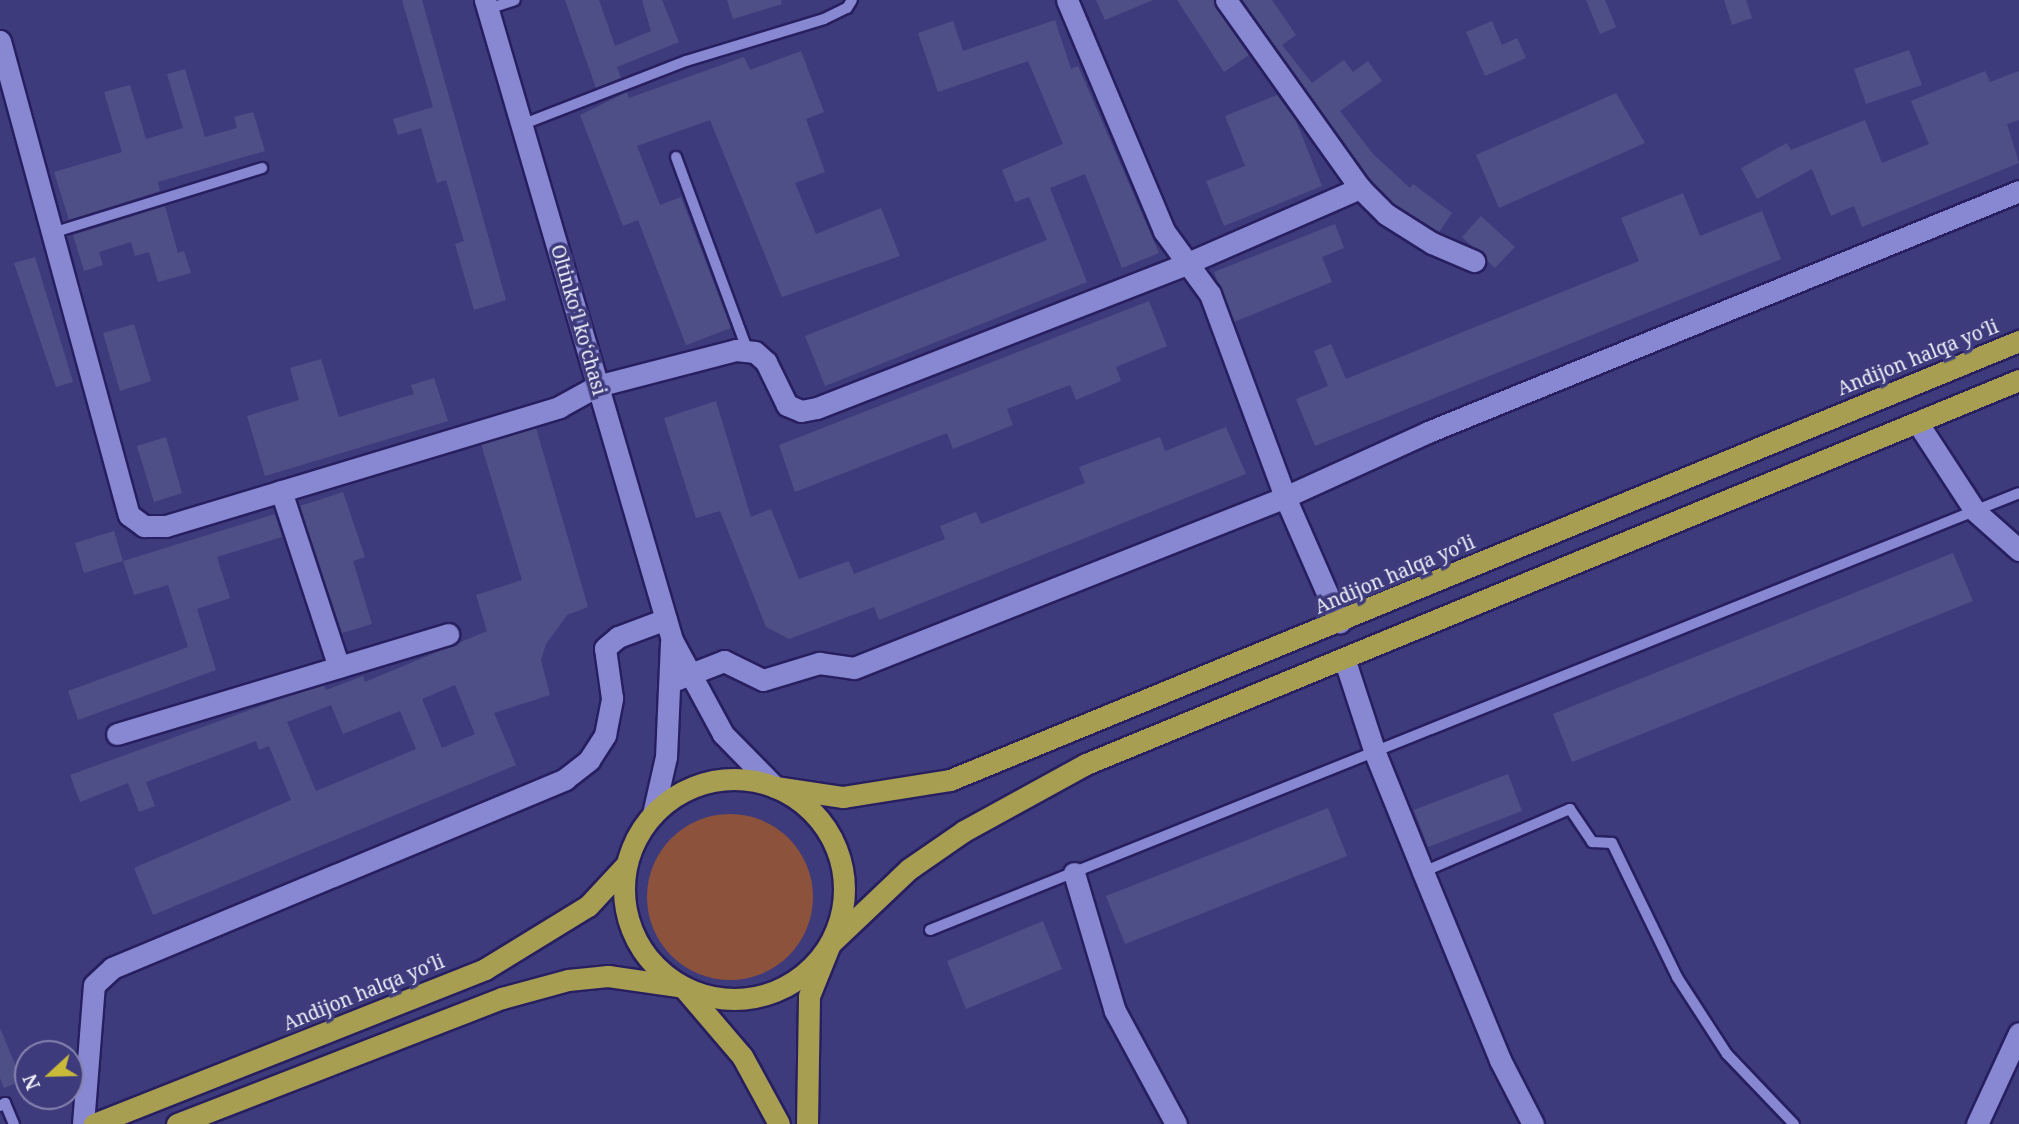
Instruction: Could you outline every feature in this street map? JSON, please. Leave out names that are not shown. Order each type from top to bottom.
[{"type":"highway","name":"Andijon halqa yo‘li","points":[[775,786],[843,797],[950,780],[1340,623],[2019,341]]},
{"type":"highway","points":[[177,1124],[430,1024],[528,991],[608,976],[683,987],[715,998],[748,999],[770,993],[809,971],[830,944],[909,869],[964,831],[1086,764],[2019,380]]},
{"type":"highway","points":[[779,1124],[742,1056],[683,987],[654,965],[634,936],[624,901],[626,864],[636,837],[653,814],[679,793],[710,781],[743,779],[775,786],[807,806],[831,836],[843,884],[843,909],[809,996],[807,1124]]},
{"type":"highway","name":"Andijon halqa yo‘li","points":[[94,1124],[485,970],[588,906],[626,864]]},
{"type":"street","points":[[1068,0],[1164,230],[1210,295],[1285,497],[1340,623]]},
{"type":"street","points":[[1226,0],[1360,188],[1386,214],[1432,243],[1474,261]]},
{"type":"street","name":"Oltinkoʻl koʻchasi","points":[[486,4],[666,619],[680,679],[723,733],[775,786]]},
{"type":"street","points":[[0,41],[129,515],[144,526],[166,526],[559,407],[597,386],[747,349],[766,362],[787,405],[801,411],[817,408],[1188,263],[1360,188]]},
{"type":"street","points":[[653,814],[680,679],[724,661],[763,680],[819,663],[854,668],[1285,497],[1441,427],[2019,191]]},
{"type":"street","points":[[1917,422],[1975,511],[2019,550]]},
{"type":"street","points":[[281,491],[339,667]]},
{"type":"street","points":[[83,1124],[94,985],[112,968],[565,779],[589,760],[605,735],[612,698],[605,648],[618,637],[666,619]]},
{"type":"street","points":[[117,734],[448,634]]},
{"type":"street","points":[[1344,659],[1375,753],[1423,872],[1500,1060],[1533,1124]]},
{"type":"street","points":[[1074,873],[1115,1011],[1176,1124]]},
{"type":"street","points":[[1977,1124],[2019,1033]]},
{"type":"lane","points":[[486,4],[515,0]]},
{"type":"lane","points":[[521,125],[686,61],[824,19],[847,8],[852,0]]},
{"type":"lane","points":[[676,157],[747,349]]},
{"type":"lane","points":[[52,233],[262,168]]},
{"type":"lane","points":[[930,930],[2019,493]]},
{"type":"lane","points":[[1423,872],[1570,809],[1592,842],[1612,843],[1676,977],[1727,1054],[1794,1124]]},
{"type":"lane","points":[[0,1105],[5,1103],[14,1124]]},
{"type":"shaded area","points":[[730,814],[762,821],[776,828],[788,839],[799,851],[806,865],[813,897],[806,929],[799,943],[788,955],[776,966],[762,973],[730,980],[698,973],[684,966],[672,955],[661,943],[654,929],[647,897],[654,865],[661,851],[672,839],[684,828],[698,821]]},
{"type":"building","points":[[402,0],[422,0],[506,300],[474,310],[455,244],[464,241],[446,180],[437,183],[421,128],[398,135],[393,119],[433,107]]},
{"type":"building","points":[[565,0],[599,0],[615,46],[651,31],[642,0],[662,0],[679,42],[617,67],[621,78],[596,88]]},
{"type":"building","points":[[727,0],[781,0],[782,4],[733,19]]},
{"type":"building","points":[[1096,0],[1153,0],[1105,20]]},
{"type":"building","points":[[1177,0],[1213,0],[1249,55],[1224,72]]},
{"type":"building","points":[[1242,0],[1272,0],[1296,35],[1282,45],[1312,83],[1344,60],[1353,72],[1368,61],[1382,81],[1340,111],[1373,154],[1410,188],[1413,184],[1452,213],[1439,232],[1394,204],[1370,179]]},
{"type":"building","points":[[1586,0],[1605,0],[1616,27],[1600,34]]},
{"type":"building","points":[[1724,0],[1746,0],[1752,18],[1732,25]]},
{"type":"building","points":[[1055,20],[1071,69],[1078,66],[1159,253],[1122,268],[1085,174],[1050,188],[1087,282],[825,386],[805,336],[1047,240],[1029,197],[1015,202],[1002,170],[1063,144],[1028,61],[938,92],[918,33],[953,21],[963,51]]},
{"type":"building","points":[[1492,21],[1502,45],[1517,38],[1526,58],[1485,76],[1466,32]]},
{"type":"building","points":[[1909,50],[1922,85],[1866,104],[1854,69]]},
{"type":"building","points":[[801,51],[824,112],[806,119],[825,172],[795,183],[816,234],[881,208],[900,256],[782,297],[710,120],[637,146],[660,205],[681,197],[731,328],[686,345],[638,220],[623,226],[580,115],[627,92],[629,98],[744,57],[750,70]]},
{"type":"building","points":[[185,69],[205,137],[237,128],[234,117],[253,112],[265,151],[158,182],[160,191],[69,220],[54,172],[122,152],[104,92],[130,85],[146,139],[183,128],[167,74]]},
{"type":"building","points":[[1985,71],[1990,82],[2019,71],[2019,120],[2007,124],[2019,163],[1862,227],[1854,206],[1831,216],[1812,169],[1757,199],[1741,168],[1787,143],[1791,150],[1865,120],[1882,163],[1929,144],[1911,101]]},
{"type":"building","points":[[1616,93],[1645,143],[1499,208],[1476,155]]},
{"type":"building","points":[[1277,95],[1296,121],[1322,186],[1224,226],[1206,181],[1245,166],[1225,116]]},
{"type":"building","points":[[1683,193],[1700,236],[1762,211],[1781,259],[1315,446],[1296,399],[1328,386],[1314,351],[1331,344],[1346,379],[1639,261],[1621,218]]},
{"type":"building","points":[[165,206],[178,253],[184,251],[191,273],[158,282],[149,252],[135,256],[131,242],[99,252],[103,265],[84,271],[73,235]]},
{"type":"building","points":[[1481,216],[1515,247],[1495,268],[1462,237]]},
{"type":"building","points":[[1335,224],[1344,248],[1322,257],[1332,282],[1234,322],[1214,272]]},
{"type":"building","points":[[35,257],[73,382],[56,387],[14,263]]},
{"type":"building","points":[[1149,301],[1167,346],[1116,367],[1121,381],[1076,400],[1070,385],[1007,409],[1013,425],[953,449],[947,433],[795,492],[779,445]]},
{"type":"building","points":[[134,324],[151,381],[120,391],[103,333]]},
{"type":"building","points":[[321,359],[339,417],[414,394],[411,385],[434,378],[448,421],[265,476],[247,416],[299,400],[290,368]]},
{"type":"building","points":[[716,401],[751,517],[771,509],[799,579],[849,561],[854,574],[945,539],[940,526],[976,512],[981,524],[1085,483],[1079,467],[1160,437],[1165,451],[1226,427],[1246,474],[879,620],[874,607],[789,639],[766,627],[720,511],[696,518],[664,418]]},
{"type":"building","points":[[536,428],[588,607],[567,615],[546,644],[541,660],[550,695],[494,713],[516,765],[153,915],[134,868],[291,800],[269,746],[259,750],[256,741],[146,782],[155,806],[139,812],[128,783],[80,802],[70,775],[291,695],[324,685],[326,690],[363,676],[365,682],[487,631],[476,595],[522,580],[481,444]],"holes":[[[455,685],[475,734],[442,748],[422,699]],[[331,705],[343,734],[400,711],[416,749],[316,791],[287,722]]]},
{"type":"building","points":[[166,437],[182,493],[154,502],[137,446]]},
{"type":"building","points":[[343,492],[365,557],[353,561],[372,624],[342,633],[300,506]]},
{"type":"building","points":[[275,514],[282,537],[217,557],[230,598],[197,609],[216,670],[78,720],[68,691],[188,647],[168,585],[134,595],[123,561]]},
{"type":"building","points":[[114,531],[123,561],[84,573],[75,543]]},
{"type":"building","points":[[1953,553],[1973,601],[1572,762],[1553,714]]},
{"type":"building","points":[[1508,774],[1522,811],[1428,847],[1414,810]]},
{"type":"building","points":[[1328,808],[1347,856],[1125,944],[1106,896]]},
{"type":"building","points":[[1043,921],[1062,969],[966,1009],[947,961]]},
{"type":"building","points":[[0,1028],[14,1062],[14,1084],[4,1088],[0,1078]]}]
